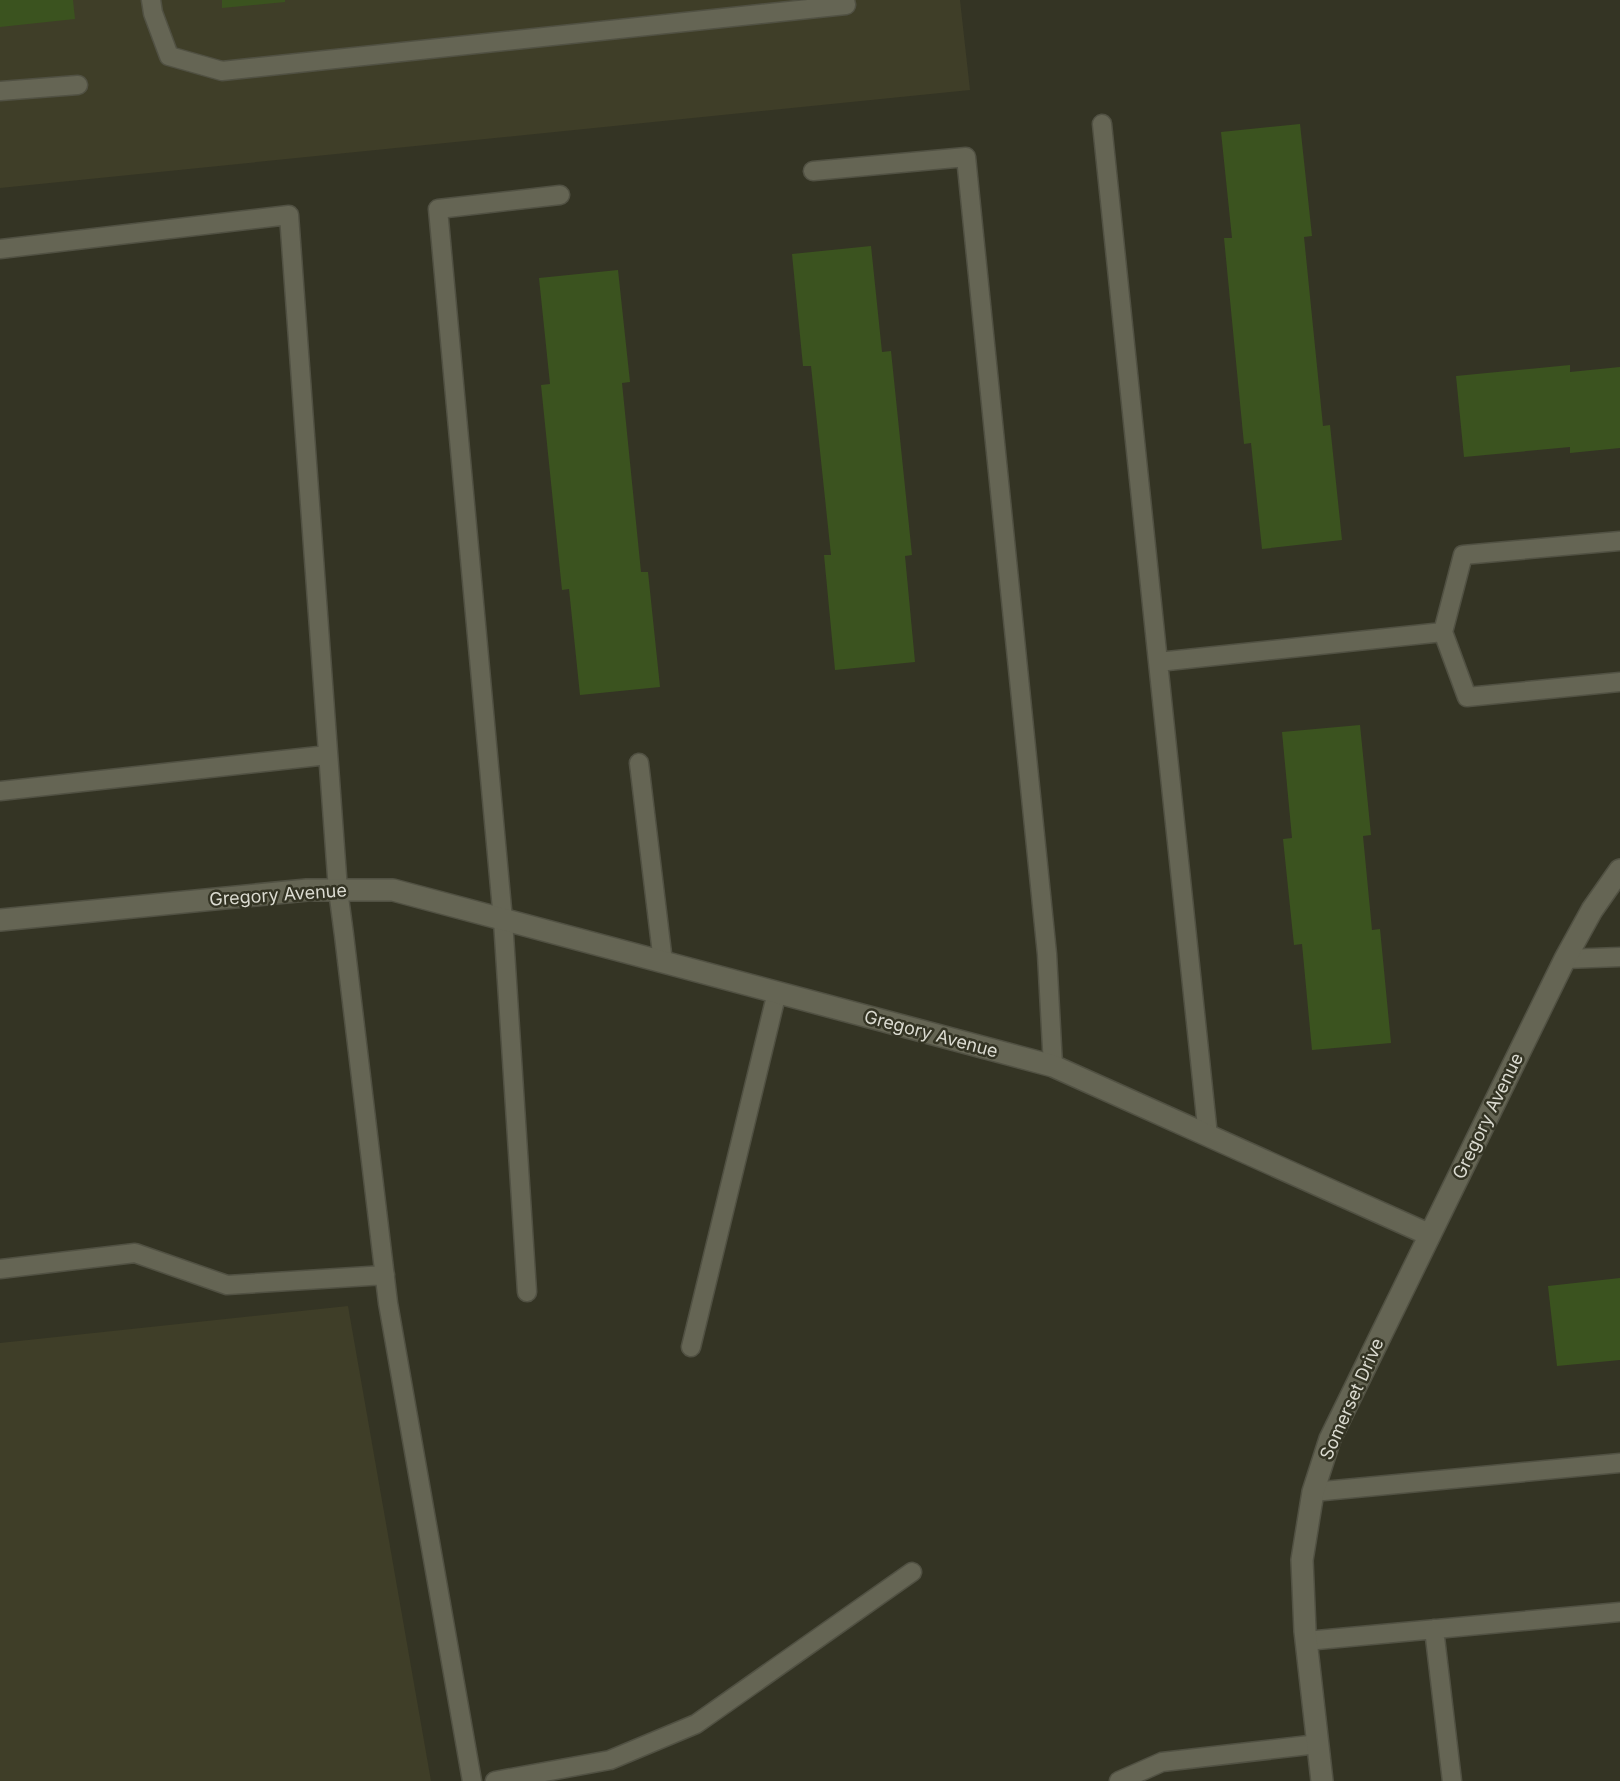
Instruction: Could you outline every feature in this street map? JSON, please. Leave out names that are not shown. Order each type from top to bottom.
[{"type":"street","name":"Gregory Avenue","points":[[0,920],[307,890],[393,890],[1053,1066],[1430,1235],[1565,959],[1592,910],[1620,870]]},
{"type":"street","name":"Somerset Drive","points":[[1322,1781],[1306,1641],[1302,1560],[1313,1492],[1330,1439],[1430,1235]]},
{"type":"lane","points":[[151,0],[169,56],[222,71],[846,5],[845,0]]},
{"type":"lane","points":[[0,91],[78,85]]},
{"type":"lane","points":[[1102,124],[1208,1136]]},
{"type":"lane","points":[[813,171],[966,157],[1047,954],[1053,1066]]},
{"type":"lane","points":[[527,1292],[503,920],[438,209],[560,195]]},
{"type":"lane","points":[[0,249],[289,215],[338,890],[385,1275],[472,1781]]},
{"type":"lane","points":[[1620,541],[1463,555],[1443,632],[1467,696],[1620,682]]},
{"type":"lane","points":[[1158,662],[1443,632]]},
{"type":"lane","points":[[0,791],[328,755]]},
{"type":"lane","points":[[639,763],[663,962]]},
{"type":"lane","points":[[1565,959],[1620,957]]},
{"type":"lane","points":[[691,1347],[777,992]]},
{"type":"lane","points":[[0,1269],[135,1253],[227,1285],[385,1275]]},
{"type":"lane","points":[[1313,1492],[1620,1463]]},
{"type":"lane","points":[[495,1781],[610,1759],[696,1724],[912,1572]]},
{"type":"lane","points":[[1306,1641],[1620,1612]]},
{"type":"lane","points":[[1434,1629],[1452,1781]]},
{"type":"lane","points":[[1119,1781],[1162,1762],[1318,1744]]},
{"type":"shaded area","points":[[0,0],[960,0],[970,90],[0,188]]},
{"type":"shaded area","points":[[348,1306],[431,1781],[0,1781],[0,1343]]},
{"type":"building","points":[[0,0],[73,0],[75,19],[0,27]]},
{"type":"building","points":[[222,0],[285,0],[285,2],[222,8]]},
{"type":"building","points":[[1300,124],[1312,236],[1304,237],[1323,426],[1330,425],[1342,540],[1262,549],[1251,443],[1244,444],[1224,238],[1232,238],[1221,132]]},
{"type":"building","points":[[871,246],[882,352],[891,351],[912,555],[905,556],[915,662],[835,670],[824,555],[831,555],[811,366],[803,366],[792,254]]},
{"type":"building","points":[[618,270],[630,382],[622,383],[641,572],[648,572],[660,687],[580,695],[569,589],[562,590],[541,385],[550,384],[539,278]]},
{"type":"building","points":[[1570,365],[1570,372],[1620,367],[1620,448],[1570,453],[1570,447],[1464,457],[1456,376]]},
{"type":"building","points":[[1360,725],[1371,835],[1363,836],[1372,930],[1380,929],[1391,1043],[1312,1050],[1302,944],[1294,945],[1283,839],[1292,838],[1282,732]]},
{"type":"building","points":[[1620,1278],[1620,1360],[1557,1366],[1548,1286]]}]
